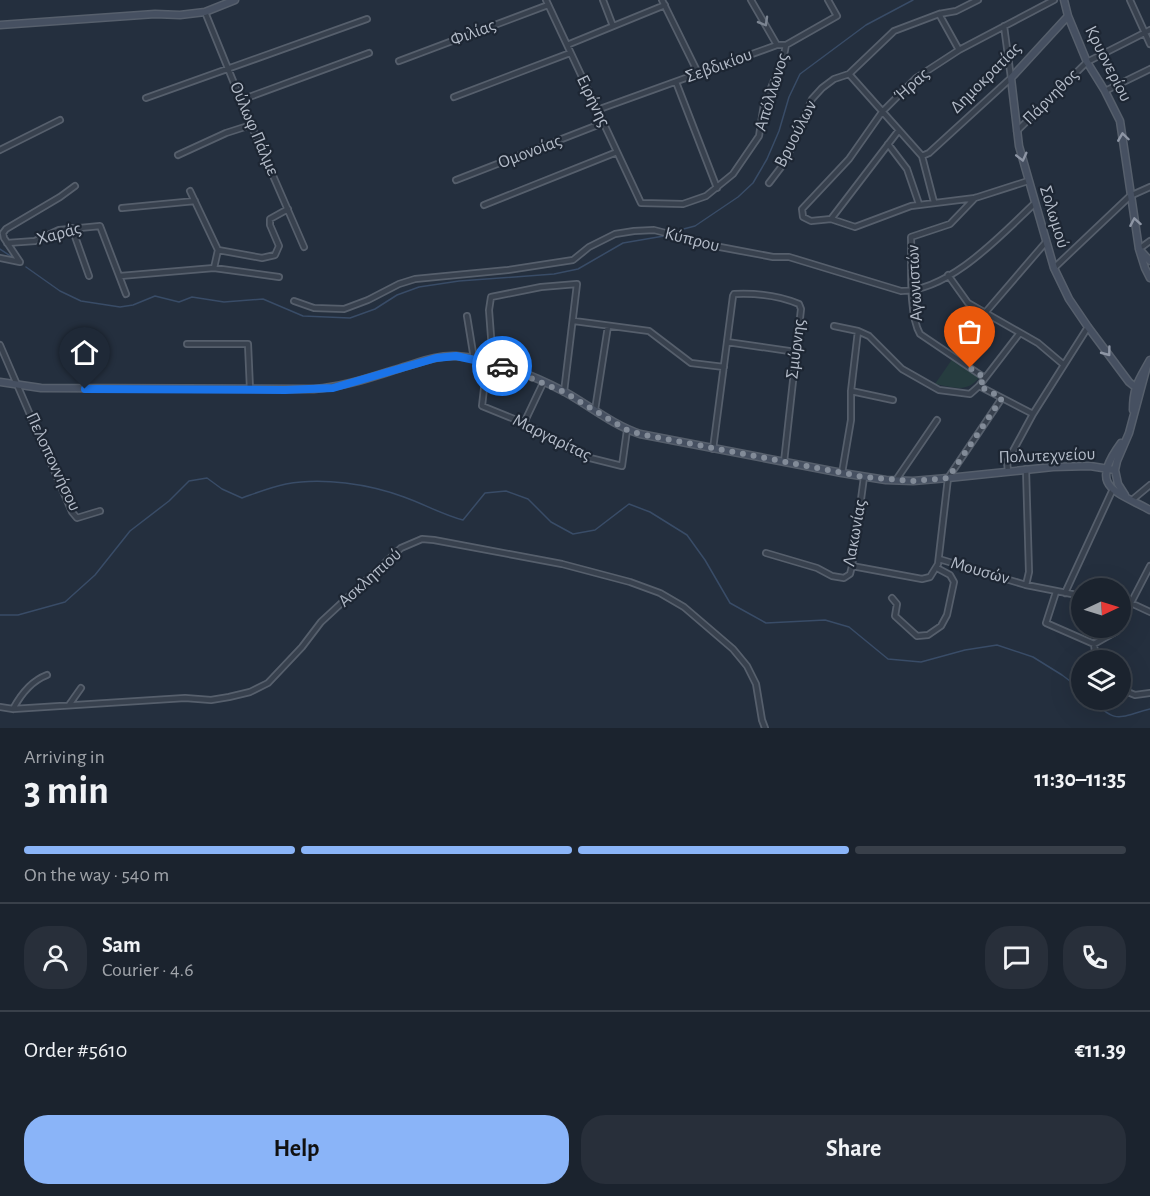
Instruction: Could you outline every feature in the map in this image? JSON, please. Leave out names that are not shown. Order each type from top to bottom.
[{"type":"street","points":[[0,25],[155,14],[180,15],[205,12],[236,0]]},
{"type":"street","points":[[603,0],[613,26]]},
{"type":"street","points":[[751,0],[777,45]]},
{"type":"street","name":"Σεβδικίου","points":[[597,110],[777,45],[786,45],[837,16],[828,0]]},
{"type":"street","name":"Βρυούλων","points":[[769,183],[785,162],[812,99],[834,79],[849,74],[894,31],[939,14],[956,11],[978,0]]},
{"type":"street","name":"Ήρας","points":[[831,219],[811,221],[805,219],[801,213],[802,209],[849,159],[882,112],[916,78],[959,50],[1054,0]]},
{"type":"street","name":"Κρυονερίου","points":[[1064,0],[1068,16],[1087,62],[1115,108],[1122,131],[1139,249],[1150,278]]},
{"type":"street","points":[[1130,0],[1148,31],[1150,44]]},
{"type":"street","name":"Ειρήνης","points":[[547,2],[641,202]]},
{"type":"street","name":"Φιλίας","points":[[399,61],[547,2]]},
{"type":"street","points":[[567,45],[664,3],[698,73]]},
{"type":"street","name":"Ούλωφ Πάλμε","points":[[205,12],[304,247]]},
{"type":"street","points":[[939,14],[959,50]]},
{"type":"street","name":"Δημοκρατίας","points":[[922,156],[929,153],[1011,78],[1068,16]]},
{"type":"street","points":[[146,98],[367,19]]},
{"type":"street","name":"Σολωμού","points":[[1004,26],[1016,132],[1034,204],[1054,268],[1070,299],[1089,327],[1129,382],[1137,388]]},
{"type":"street","name":"Πάρνηθος","points":[[1016,132],[1087,62],[1148,31]]},
{"type":"street","name":"Απόλλωνος","points":[[641,202],[684,204],[706,196],[734,174],[759,136],[764,104],[783,60],[786,45]]},
{"type":"street","points":[[241,100],[369,53]]},
{"type":"street","points":[[454,97],[570,53]]},
{"type":"street","points":[[1105,91],[1150,69]]},
{"type":"street","points":[[849,74],[922,156],[934,202]]},
{"type":"street","points":[[676,82],[717,189]]},
{"type":"street","points":[[0,150],[60,120]]},
{"type":"street","name":"Ομονοίας","points":[[456,180],[603,123]]},
{"type":"street","points":[[178,155],[226,133],[251,125]]},
{"type":"street","points":[[899,130],[831,219],[855,227],[919,204],[975,198],[1028,181]]},
{"type":"street","points":[[888,144],[907,169],[919,204]]},
{"type":"street","points":[[484,206],[617,152]]},
{"type":"street","points":[[7,243],[3,236],[6,229],[75,186]]},
{"type":"street","points":[[1054,268],[1130,195],[1150,187]]},
{"type":"street","points":[[190,191],[218,250],[214,268]]},
{"type":"street","name":"Αγωνιστών","points":[[975,198],[950,225],[911,237],[912,291],[916,327],[920,334],[985,378]]},
{"type":"street","points":[[122,208],[195,201]]},
{"type":"street","points":[[912,291],[970,263],[1034,204]]},
{"type":"street","points":[[218,250],[262,258],[274,255],[279,246],[270,225],[270,219],[288,209]]},
{"type":"street","name":"Χαράς","points":[[0,258],[20,262],[7,243],[22,240],[35,241],[58,230],[100,225],[126,294]]},
{"type":"street","points":[[72,228],[89,276]]},
{"type":"street","name":"Κύπρου","points":[[294,301],[314,308],[344,309],[415,279],[485,270],[508,270],[573,260],[589,247],[615,234],[654,230],[739,251],[773,257],[789,256],[901,291],[912,291]]},
{"type":"street","points":[[1150,241],[1139,249],[1150,261]]},
{"type":"street","points":[[985,313],[1046,242]]},
{"type":"street","points":[[120,276],[214,268],[279,277]]},
{"type":"street","points":[[948,275],[968,303],[1038,344],[1064,365]]},
{"type":"street","points":[[490,362],[491,297],[541,287],[577,284],[564,392]]},
{"type":"street","name":"Σμύρνης","points":[[727,342],[734,294],[773,297],[799,304],[801,309],[784,462]]},
{"type":"street","points":[[467,316],[474,359]]},
{"type":"street","points":[[573,321],[649,331],[691,363],[724,367]]},
{"type":"street","points":[[595,410],[608,326]]},
{"type":"street","points":[[834,326],[858,330],[869,336],[903,369],[939,390],[970,394],[979,386],[1019,334]]},
{"type":"street","points":[[1008,471],[1007,462],[1033,414],[1089,327]]},
{"type":"street","points":[[843,473],[851,420],[851,391],[858,330]]},
{"type":"street","points":[[713,449],[727,342],[796,352]]},
{"type":"street","points":[[187,344],[248,344],[250,389]]},
{"type":"street","points":[[0,345],[18,386]]},
{"type":"street","name":"Πολυτεχνείου","points":[[0,382],[18,386],[85,389],[285,390],[333,388],[436,358],[456,356],[490,362],[543,383],[564,392],[627,430],[640,434],[864,477],[896,480],[948,478],[1026,469],[1090,466],[1115,470]]},
{"type":"street","name":"Μαργαρίτας","points":[[490,362],[482,406],[524,423],[582,456],[622,466],[627,430]]},
{"type":"street","points":[[1125,495],[1118,484],[1115,470],[1134,417],[1133,395],[1137,388],[1138,378],[1148,363]]},
{"type":"street","points":[[524,423],[543,383]]},
{"type":"street","name":"Πελοποννήσου","points":[[18,386],[72,512],[77,518],[100,511]]},
{"type":"street","points":[[979,386],[1033,414]]},
{"type":"street","points":[[851,391],[893,400]]},
{"type":"street","points":[[939,559],[948,478],[1002,398]]},
{"type":"street","points":[[896,480],[937,420]]},
{"type":"street","points":[[1129,434],[1110,459],[1105,469],[1106,477],[1113,489],[1150,510]]},
{"type":"street","points":[[1026,469],[1029,572],[1026,585]]},
{"type":"street","name":"Λακωνίας","points":[[766,553],[817,568],[832,576],[844,578],[850,574],[864,477]]},
{"type":"street","points":[[1132,500],[1150,485]]},
{"type":"street","points":[[1065,593],[1113,489]]},
{"type":"street","name":"Ασκληπιού","points":[[0,707],[13,709],[185,698],[211,700],[250,692],[268,683],[302,647],[321,622],[401,548],[422,540],[434,540],[562,564],[630,582],[660,593],[684,607],[733,650],[747,666],[756,684],[765,728]]},
{"type":"street","name":"Μουσών","points":[[852,566],[922,579],[930,577],[937,568],[939,559],[1026,585],[1071,594]]},
{"type":"street","points":[[1150,566],[1131,602],[1150,612]]},
{"type":"street","points":[[892,598],[897,604],[895,616],[915,635],[924,636],[935,631],[945,619],[954,584],[950,574],[937,568]]},
{"type":"street","points":[[1056,592],[1046,623],[1094,644]]},
{"type":"street","points":[[1094,644],[1105,638]]},
{"type":"street","points":[[1094,644],[1095,650]]},
{"type":"street","points":[[13,709],[31,684],[47,675]]},
{"type":"street","points":[[69,705],[81,688]]},
{"type":"street","points":[[1131,693],[1150,693]]},
{"type":"green space","points":[[953,358],[980,376],[975,382],[960,388],[935,384]]},
{"type":"waterway","points":[[672,232],[695,226],[738,197],[753,183],[767,159],[779,131],[789,97],[800,74],[866,25],[913,0]]},
{"type":"waterway","points":[[26,267],[60,291],[81,301],[120,307],[133,305],[155,296],[179,302],[192,297],[224,302],[263,299],[303,316],[350,318],[375,309],[397,295],[419,287],[459,281],[554,274],[578,269],[623,243],[664,236]]},
{"type":"waterway","points":[[0,249],[15,259]]},
{"type":"waterway","points":[[0,615],[18,615],[65,602],[95,575],[130,531],[169,501],[189,481],[207,478],[222,489],[242,498],[269,488],[300,482],[361,485],[390,492],[463,520],[485,493],[506,491],[528,499],[551,522],[573,534],[595,530],[629,504],[650,512],[687,535],[705,560],[730,603],[766,623],[825,620],[849,627],[888,659],[921,662],[965,650],[997,645],[1033,657],[1071,682]]},
{"type":"waterway","points":[[1104,710],[1118,717],[1150,709]]},
{"type":"way so far","points":[[502,366],[564,392],[627,430],[640,434],[843,473],[886,480],[913,481],[948,478],[1002,398],[979,386],[985,378],[970,368]]},
{"type":"route","points":[[85,389],[285,390],[333,388],[436,358],[456,356],[502,366]]}]
